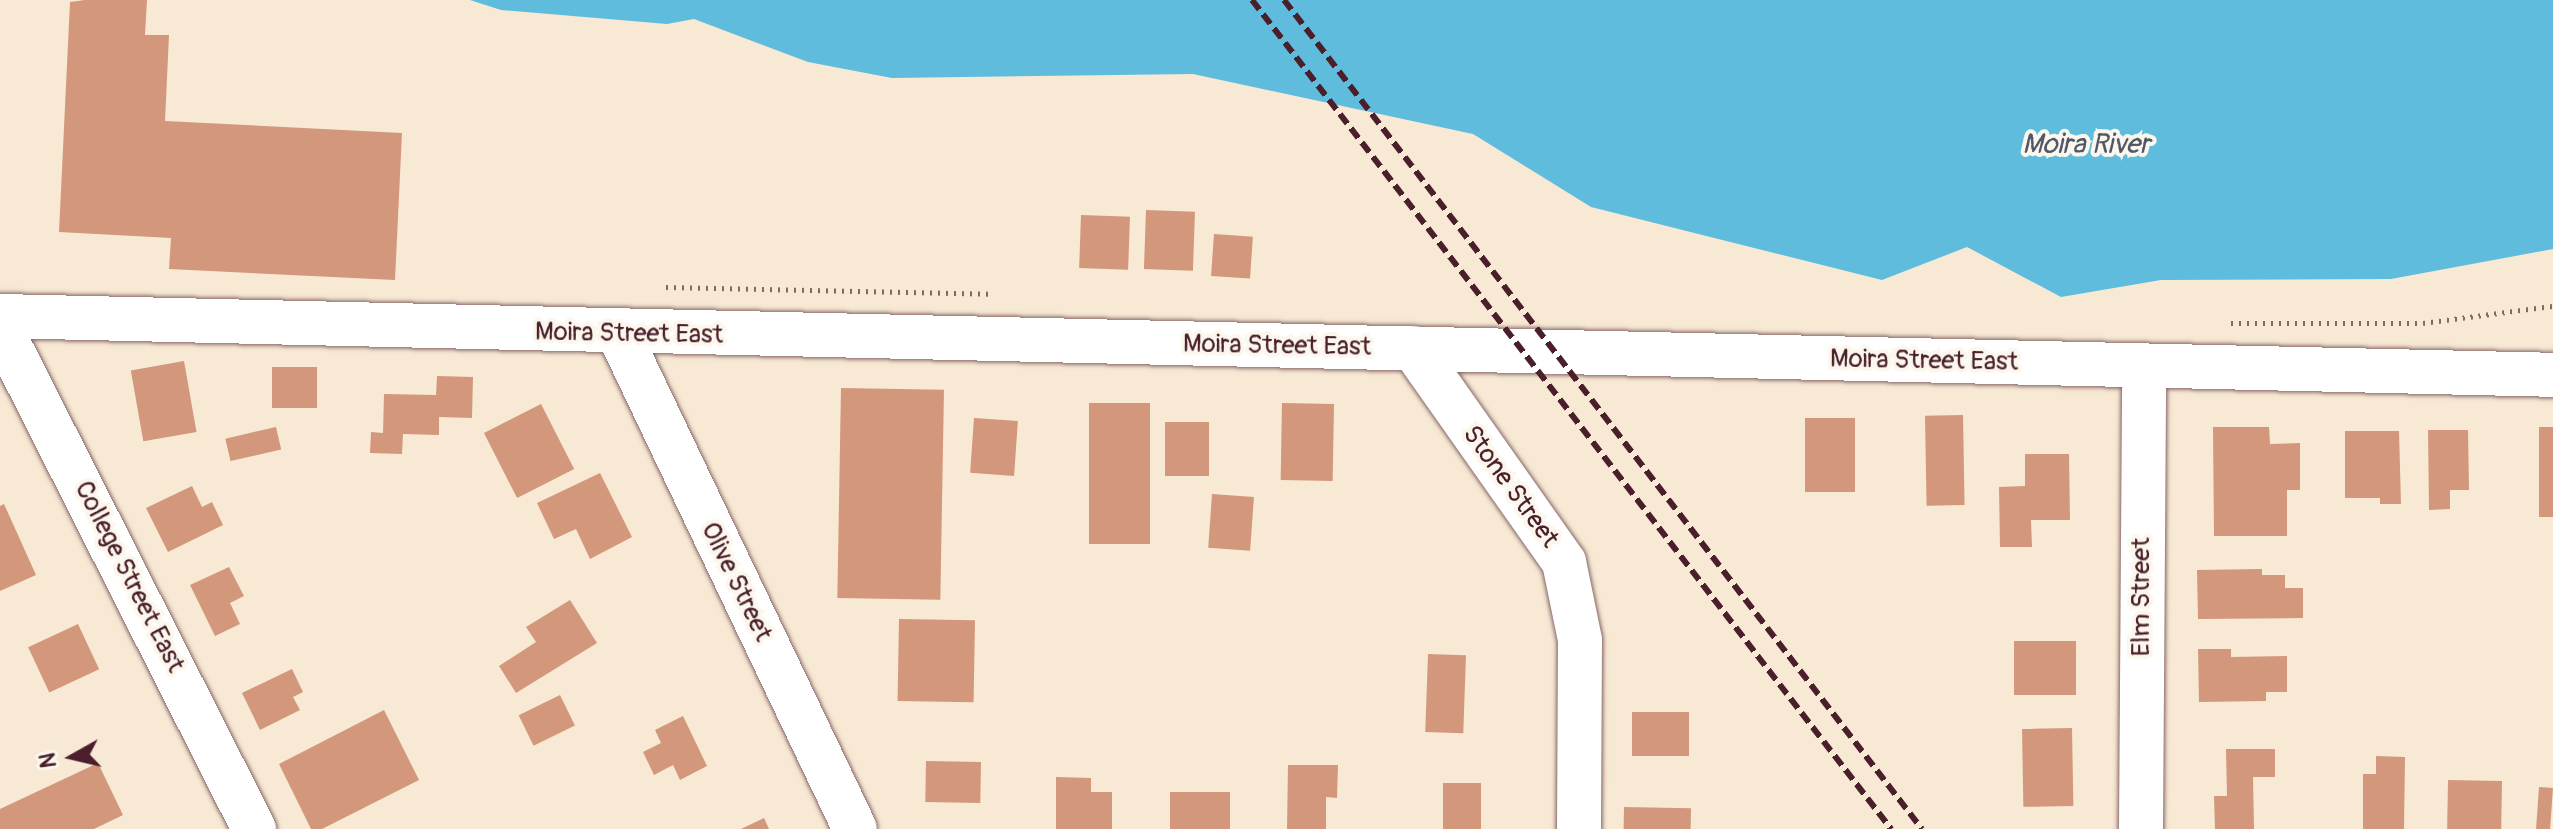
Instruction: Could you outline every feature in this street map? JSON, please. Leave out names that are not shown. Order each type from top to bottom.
[{"type":"street","name":"Moira Street East","points":[[0,316],[619,334],[1413,348],[2553,375]]},
{"type":"street","name":"College Street East","points":[[0,327],[254,829]]},
{"type":"street","name":"Olive Street","points":[[619,334],[855,829]]},
{"type":"street","name":"Stone Street","points":[[1413,348],[1564,562],[1580,640],[1579,829]]},
{"type":"street","name":"Elm Street","points":[[2141,829],[2144,366]]},
{"type":"water","name":"Moira River","points":[[470,0],[2553,0],[2553,249],[2391,279],[2161,280],[2061,297],[1967,247],[1882,280],[1591,207],[1473,134],[1193,74],[892,78],[808,62],[694,19],[667,24],[501,10]]},
{"type":"building","points":[[147,0],[145,35],[169,35],[165,121],[402,133],[395,280],[169,269],[171,238],[59,232],[70,2]]},
{"type":"building","points":[[1146,210],[1195,212],[1193,271],[1144,269]]},
{"type":"building","points":[[1081,215],[1130,217],[1128,270],[1079,268]]},
{"type":"building","points":[[1214,234],[1253,237],[1250,279],[1211,276]]},
{"type":"building","points":[[184,361],[197,432],[143,441],[131,370]]},
{"type":"building","points":[[272,367],[317,367],[317,408],[272,408]]},
{"type":"building","points":[[437,376],[473,377],[472,418],[439,417],[439,435],[403,434],[402,454],[370,453],[371,432],[383,433],[384,394],[436,395]]},
{"type":"building","points":[[841,388],[944,390],[940,600],[837,598]]},
{"type":"building","points":[[1089,403],[1150,403],[1150,544],[1089,544]]},
{"type":"building","points":[[1282,403],[1334,404],[1333,481],[1281,480]]},
{"type":"building","points":[[541,404],[574,469],[517,498],[484,433]]},
{"type":"building","points":[[1963,415],[1965,505],[1927,506],[1925,416]]},
{"type":"building","points":[[974,418],[1018,421],[1014,476],[970,473]]},
{"type":"building","points":[[1805,418],[1855,418],[1855,492],[1805,492]]},
{"type":"building","points":[[1165,422],[1209,422],[1209,476],[1165,476]]},
{"type":"building","points":[[276,427],[281,449],[231,461],[225,439]]},
{"type":"building","points":[[2213,427],[2269,427],[2270,444],[2300,443],[2300,490],[2287,490],[2287,536],[2214,536]]},
{"type":"building","points":[[2539,427],[2553,427],[2553,517],[2539,517]]},
{"type":"building","points":[[2428,430],[2468,430],[2469,490],[2450,490],[2450,509],[2429,510]]},
{"type":"building","points":[[2345,431],[2399,431],[2401,504],[2380,504],[2380,498],[2345,498]]},
{"type":"building","points":[[2025,454],[2069,454],[2070,520],[2031,520],[2032,547],[2000,547],[1999,487],[2025,486]]},
{"type":"building","points":[[600,473],[632,537],[590,559],[576,529],[554,539],[537,503]]},
{"type":"building","points":[[192,486],[202,507],[212,502],[223,525],[168,552],[146,508]]},
{"type":"building","points":[[1212,494],[1254,497],[1250,551],[1208,548]]},
{"type":"building","points":[[4,504],[36,575],[0,591],[0,506]]},
{"type":"building","points":[[229,567],[244,596],[230,603],[240,624],[215,636],[190,585]]},
{"type":"building","points":[[2262,569],[2262,575],[2285,575],[2285,588],[2303,588],[2303,618],[2198,619],[2197,570]]},
{"type":"building","points":[[570,600],[597,643],[516,693],[499,666],[536,642],[526,627]]},
{"type":"building","points":[[899,619],[975,620],[974,702],[898,701]]},
{"type":"building","points":[[78,624],[99,669],[49,693],[28,647]]},
{"type":"building","points":[[2014,641],[2076,641],[2076,695],[2014,695]]},
{"type":"building","points":[[2198,649],[2231,649],[2231,657],[2287,656],[2287,692],[2266,692],[2266,701],[2199,702]]},
{"type":"building","points":[[1428,654],[1466,655],[1463,733],[1425,732]]},
{"type":"building","points":[[292,669],[303,692],[293,697],[300,710],[260,730],[242,693]]},
{"type":"building","points":[[560,695],[575,726],[534,746],[519,715]]},
{"type":"building","points":[[384,710],[419,780],[322,829],[311,829],[279,764]]},
{"type":"building","points":[[1632,712],[1689,712],[1689,756],[1632,756]]},
{"type":"building","points":[[683,716],[707,766],[680,780],[673,765],[654,775],[643,752],[661,743],[655,730]]},
{"type":"building","points":[[2072,728],[2073,806],[2023,807],[2022,729]]},
{"type":"building","points":[[2226,749],[2275,749],[2275,777],[2253,777],[2254,829],[2215,829],[2214,796],[2227,796]]},
{"type":"building","points":[[2376,756],[2405,757],[2404,829],[2363,829],[2363,774],[2376,774]]},
{"type":"building","points":[[926,761],[981,762],[980,803],[925,802]]},
{"type":"building","points":[[98,763],[123,815],[94,829],[0,829],[0,809]]},
{"type":"building","points":[[1288,765],[1338,765],[1337,798],[1326,797],[1326,829],[1287,829]]},
{"type":"building","points":[[1056,777],[1091,778],[1091,792],[1112,792],[1112,829],[1056,829]]},
{"type":"building","points":[[2448,780],[2502,781],[2501,829],[2447,829]]},
{"type":"building","points":[[1443,783],[1481,783],[1481,829],[1443,829]]},
{"type":"building","points":[[2539,787],[2553,788],[2550,829],[2536,829]]},
{"type":"building","points":[[1170,792],[1230,792],[1230,829],[1170,829]]},
{"type":"building","points":[[1624,807],[1691,808],[1691,829],[1624,829]]},
{"type":"building","points":[[764,818],[769,829],[741,829]]},
{"type":"railway","points":[[1252,0],[1891,829]]},
{"type":"railway","points":[[1284,0],[1922,829]]}]
